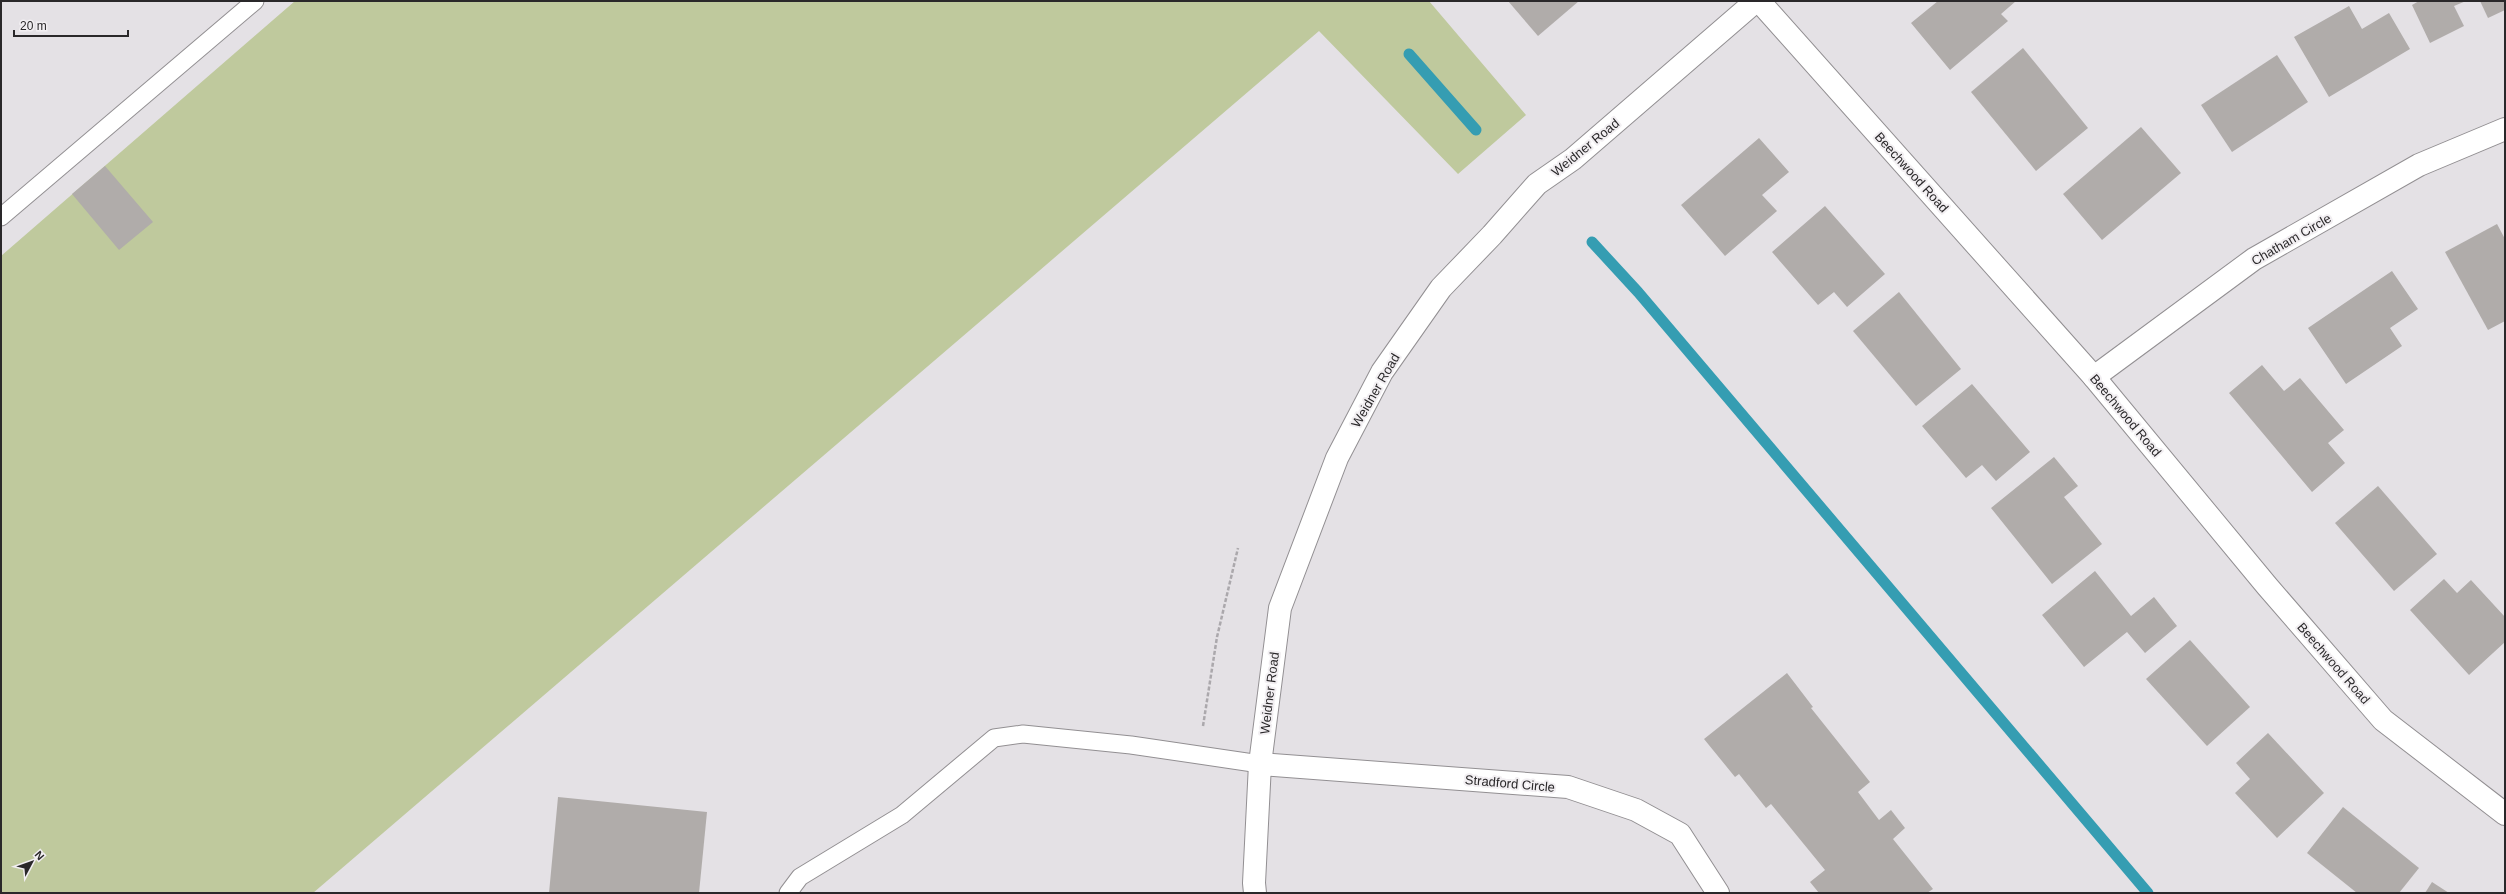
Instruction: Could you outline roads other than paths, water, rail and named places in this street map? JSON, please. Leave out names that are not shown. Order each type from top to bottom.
[{"type":"street","name":"Weidner Road","points":[[1255,893],[1254,883],[1260,764],[1280,608],[1337,458],[1382,372],[1441,288],[1492,235],[1537,184],[1573,159],[1756,1]]},
{"type":"street","name":"Beechwood Road","points":[[1759,1],[2094,377],[2267,586],[2383,720],[2505,814]]},
{"type":"street","name":"Chatham Circle","points":[[2094,377],[2254,259],[2419,165],[2505,129]]},
{"type":"street","name":"Stradford Circle","points":[[1260,764],[1568,788],[1636,810],[1680,834],[1718,893]]},
{"type":"lane","points":[[1,217],[255,1]]},
{"type":"lane","points":[[788,893],[800,877],[902,815],[994,738],[1023,734],[1260,764]]},
{"type":"waterway","points":[[1409,54],[1476,130]]},
{"type":"waterway","points":[[1592,242],[1638,292],[2148,893]]}]
